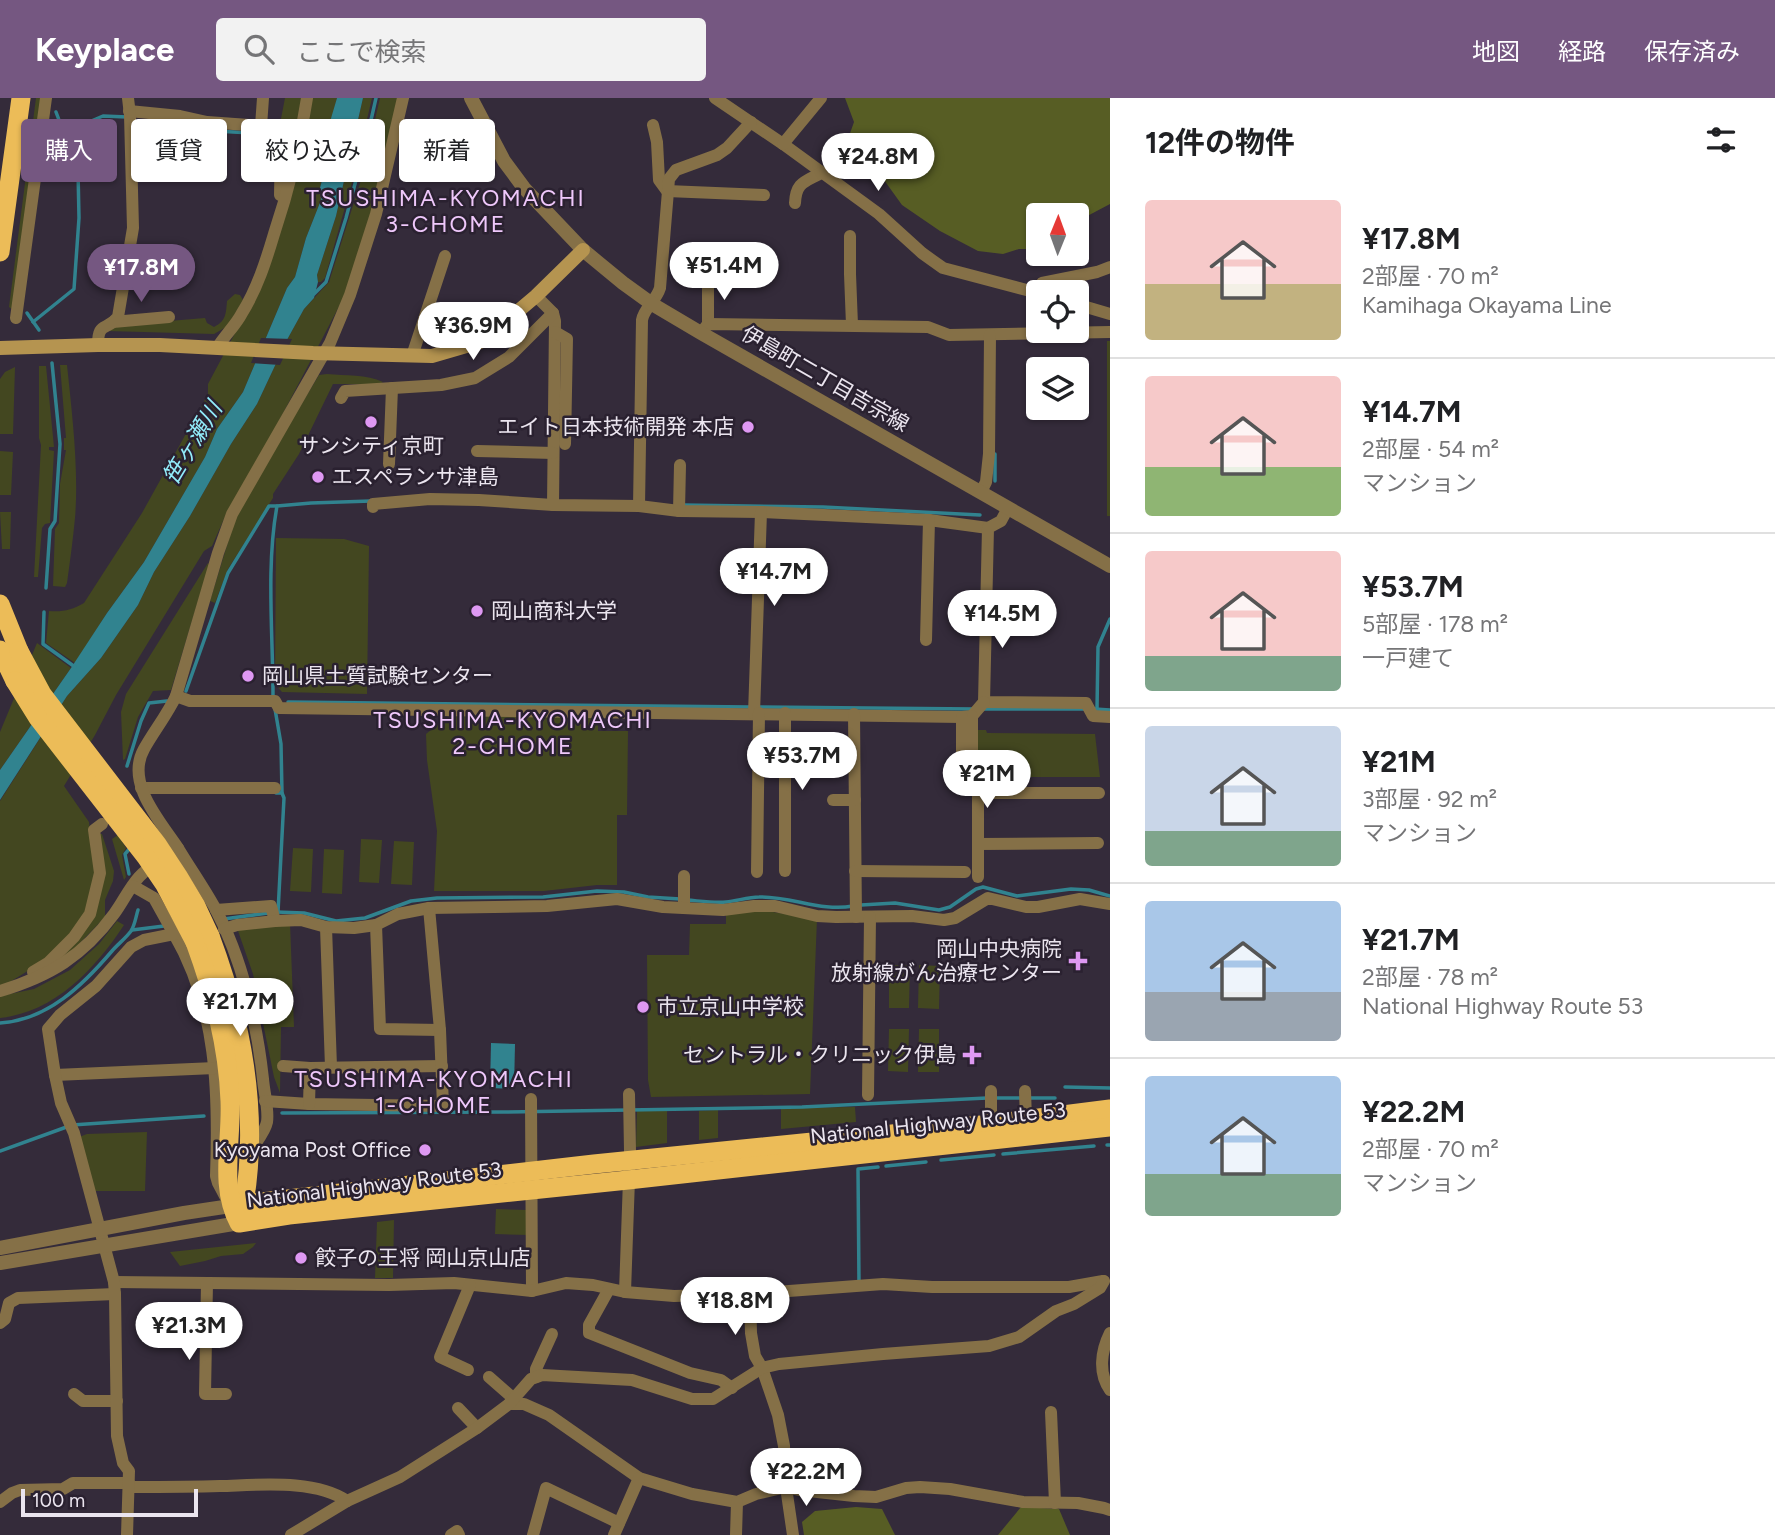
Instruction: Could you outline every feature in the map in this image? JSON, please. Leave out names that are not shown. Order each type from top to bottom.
[{"type":"highway","points":[[0,252],[21,98]]},
{"type":"highway","name":"National Highway Route 53","points":[[0,604],[15,681],[38,718],[146,857],[170,895],[214,926]]},
{"type":"highway","name":"National Highway Route 53","points":[[9,651],[157,844],[196,906],[214,926],[243,1052],[248,1100],[248,1179],[238,1211]]},
{"type":"highway","name":"National Highway Route 53","points":[[214,926],[208,977],[226,1054],[230,1101],[227,1181],[238,1211]]},
{"type":"highway","name":"National Highway Route 53","points":[[238,1211],[302,1214],[532,1181],[629,1160],[991,1124],[1025,1101],[1110,1109]]},
{"type":"highway","name":"National Highway Route 53","points":[[238,1211],[275,1200],[532,1181],[628,1180],[1110,1127]]},
{"type":"highway","points":[[248,1179],[258,1192],[275,1200]]},
{"type":"main road","points":[[0,348],[160,345],[432,356],[480,342],[536,296],[583,250]]},
{"type":"street","points":[[16,318],[46,98]]},
{"type":"street","points":[[262,119],[264,98]]},
{"type":"street","points":[[220,348],[225,334],[242,315],[263,268],[301,136],[307,98]]},
{"type":"street","points":[[249,1154],[266,1125],[267,1111],[261,1058],[242,977],[214,926],[178,848],[141,788],[138,763],[176,696],[232,514],[321,353],[330,343],[350,295],[376,214],[403,98]]},
{"type":"street","name":"伊島町二丁目吉宗線","points":[[471,98],[504,161],[524,188],[583,250],[623,284],[652,304],[704,329],[1110,566]]},
{"type":"street","points":[[783,144],[821,98]]},
{"type":"street","points":[[722,100],[879,214],[943,268],[1026,290]]},
{"type":"street","points":[[98,345],[100,329],[118,317],[133,228],[129,111],[241,125]]},
{"type":"street","points":[[639,506],[642,320],[660,288],[669,179],[676,170],[717,155],[751,122]]},
{"type":"street","points":[[653,125],[657,142],[659,180],[667,191]]},
{"type":"street","points":[[795,203],[796,191],[801,185],[821,173]]},
{"type":"street","points":[[280,182],[280,216]]},
{"type":"street","points":[[667,191],[764,195]]},
{"type":"street","points":[[850,236],[852,326]]},
{"type":"street","points":[[412,356],[445,256]]},
{"type":"street","points":[[1060,280],[1110,267]]},
{"type":"street","points":[[708,280],[704,329],[928,327],[948,335],[1110,332]]},
{"type":"street","points":[[536,296],[554,313],[553,505]]},
{"type":"street","points":[[1089,308],[1110,314]]},
{"type":"street","points":[[341,398],[345,391],[441,385],[475,377],[509,357],[554,313]]},
{"type":"street","points":[[113,322],[169,317]]},
{"type":"street","points":[[555,332],[567,339],[565,444]]},
{"type":"street","points":[[981,492],[986,482],[989,454],[990,335]]},
{"type":"street","points":[[389,464],[392,387]]},
{"type":"street","points":[[477,451],[554,453]]},
{"type":"street","points":[[679,511],[680,465]]},
{"type":"street","points":[[373,507],[373,504],[430,499],[479,500],[553,505],[639,506],[679,511],[929,520],[988,528],[1001,521],[1008,508]]},
{"type":"street","points":[[757,872],[755,710],[761,512]]},
{"type":"street","points":[[926,640],[929,520]]},
{"type":"street","points":[[978,877],[978,793],[972,780],[988,528]]},
{"type":"street","points":[[176,696],[190,701],[275,701],[279,708],[755,710],[854,715],[1086,703],[1093,716],[1110,716]]},
{"type":"street","points":[[962,789],[975,710]]},
{"type":"street","points":[[785,713],[785,871]]},
{"type":"street","points":[[854,715],[856,916]]},
{"type":"street","points":[[141,788],[275,788]]},
{"type":"street","points":[[978,793],[1099,793]]},
{"type":"street","points":[[833,800],[855,800]]},
{"type":"street","points":[[29,983],[29,975],[48,963],[74,937],[90,914],[100,873],[94,830],[102,824]]},
{"type":"street","points":[[978,844],[1098,843]]},
{"type":"street","points":[[0,991],[29,983],[64,964],[94,939],[140,876],[178,848]]},
{"type":"street","points":[[855,871],[965,872]]},
{"type":"street","points":[[684,877],[684,903]]},
{"type":"street","points":[[133,886],[154,898],[186,955],[199,990],[215,1068],[218,1123],[216,1176],[238,1211]]},
{"type":"street","points":[[214,926],[237,925],[274,916],[326,927],[354,928],[376,925],[398,914],[429,908],[547,906],[617,899],[663,907],[684,903],[723,911],[775,906],[817,916],[912,916],[950,920],[988,898],[1026,907],[1080,899],[1110,904]]},
{"type":"street","points":[[214,926],[271,906],[274,916]]},
{"type":"street","points":[[265,1101],[443,1106],[440,1030],[429,908]]},
{"type":"street","points":[[868,1095],[870,917]]},
{"type":"street","points":[[376,925],[380,1029],[440,1030]]},
{"type":"street","points":[[326,927],[331,1067]]},
{"type":"street","points":[[127,1535],[129,1471],[123,1463],[117,1437],[115,1288],[71,1124],[61,1103],[48,1029],[60,1015],[96,986],[131,947],[171,928]]},
{"type":"street","points":[[283,1066],[442,1066]]},
{"type":"street","points":[[55,1075],[215,1068]]},
{"type":"street","points":[[309,1104],[310,1068]]},
{"type":"street","points":[[991,1096],[991,1124]]},
{"type":"street","points":[[625,1292],[629,1103]]},
{"type":"street","points":[[531,1107],[532,1291]]},
{"type":"street","points":[[0,1248],[184,1213],[238,1211]]},
{"type":"street","points":[[0,1263],[104,1245],[238,1211]]},
{"type":"street","points":[[0,1323],[5,1319],[9,1303],[19,1298],[115,1288],[207,1283],[454,1283],[532,1291],[566,1283],[593,1284],[625,1292],[674,1296],[750,1294],[883,1284],[932,1287],[1069,1287],[1107,1279]]},
{"type":"street","points":[[291,1535],[347,1501],[400,1477],[477,1428],[511,1401],[531,1379],[542,1375],[632,1380],[692,1399],[713,1399],[762,1368],[779,1364],[989,1346],[1019,1337],[1056,1311],[1100,1289],[1107,1279]]},
{"type":"street","points":[[207,1283],[205,1394],[226,1394]]},
{"type":"street","points":[[468,1370],[440,1357],[470,1284]]},
{"type":"street","points":[[609,1289],[589,1325],[589,1333],[690,1373],[721,1380],[732,1388]]},
{"type":"street","points":[[750,1294],[751,1333],[755,1356],[762,1368],[778,1415],[784,1446],[786,1487],[793,1535]]},
{"type":"street","points":[[1110,1333],[1104,1344],[1101,1361],[1110,1390]]},
{"type":"street","points":[[536,1377],[536,1369],[552,1334]]},
{"type":"street","points":[[489,1377],[511,1401],[549,1415],[639,1478],[692,1494],[737,1502],[756,1493],[786,1487],[876,1497],[906,1488],[920,1487],[950,1489],[1023,1502],[1078,1503],[1110,1510]]},
{"type":"street","points":[[74,1394],[83,1401],[117,1401]]},
{"type":"street","points":[[458,1408],[477,1428]]},
{"type":"street","points":[[1051,1412],[1055,1503]]},
{"type":"street","points":[[533,1535],[546,1488],[616,1529],[639,1478]]},
{"type":"street","points":[[0,1502],[20,1490],[63,1489],[73,1483],[309,1487],[337,1494],[347,1501]]},
{"type":"street","points":[[736,1535],[737,1502]]},
{"type":"street","points":[[450,1535],[457,1531],[459,1535]]},
{"type":"green space","points":[[36,98],[41,98],[38,119],[33,119]]},
{"type":"green space","points":[[285,98],[305,98],[300,119],[281,119]]},
{"type":"green space","points":[[311,98],[337,98],[332,119],[308,119]]},
{"type":"green space","points":[[363,98],[372,98],[367,119],[358,119]]},
{"type":"green space","points":[[380,98],[399,98],[385,158],[385,119],[375,119]]},
{"type":"green space","points":[[845,98],[1110,98],[1110,204],[1089,215],[1089,203],[1026,203],[1026,249],[1003,254],[978,251],[940,231],[902,205],[884,180],[871,176],[857,159],[848,139],[854,122]]},
{"type":"green space","points":[[25,182],[30,182],[13,310],[9,307]]},
{"type":"green space","points":[[288,182],[322,182],[321,200],[295,277],[287,288],[243,392],[217,429],[205,457],[144,562],[75,663],[46,643],[49,611],[67,610],[84,603],[142,513],[208,394],[208,384],[234,335]]},
{"type":"green space","points":[[344,182],[352,182],[325,278],[318,282],[317,275]]},
{"type":"green space","points":[[360,182],[379,182],[372,214],[345,295],[257,463],[227,512],[212,546],[204,551],[64,786],[89,822],[95,873],[85,912],[70,935],[44,961],[0,988],[0,801],[67,696],[101,658],[138,605],[154,572],[257,404],[304,309],[329,282]]},
{"type":"green space","points":[[235,294],[240,295],[243,300],[228,326],[214,334],[107,331],[121,325],[205,318],[207,323],[214,327],[223,320],[227,301]]},
{"type":"green space","points":[[1107,341],[1110,341],[1110,516],[1107,516]]},
{"type":"green space","points":[[60,365],[67,365],[76,481],[74,526],[65,587],[53,586],[55,529],[59,523],[60,484],[66,450]]},
{"type":"green space","points":[[39,366],[46,366],[54,447],[49,447],[49,450],[54,451],[50,523],[42,528],[38,577],[34,577],[41,445]]},
{"type":"green space","points":[[15,367],[13,434],[0,434],[0,379],[5,372]]},
{"type":"green space","points":[[319,375],[363,376],[383,382],[333,384],[299,454],[228,569],[215,603],[210,601],[236,516]]},
{"type":"green space","points":[[0,451],[13,452],[11,495],[0,495]]},
{"type":"green space","points":[[0,512],[11,512],[10,549],[2,549]]},
{"type":"green space","points":[[276,538],[344,539],[369,546],[367,694],[282,692],[275,684]]},
{"type":"green space","points":[[208,563],[171,690],[153,691],[138,717],[123,760],[121,712],[126,694]]},
{"type":"green space","points":[[37,643],[71,668],[0,770],[0,732]]},
{"type":"green space","points":[[449,715],[598,716],[598,731],[628,731],[627,815],[617,815],[617,885],[544,891],[434,891],[437,831],[426,734]]},
{"type":"green space","points":[[977,730],[986,730],[987,733],[1095,734],[1100,777],[977,777]]},
{"type":"green space","points":[[99,834],[102,834],[114,871],[105,900],[105,917],[57,963],[93,916]]},
{"type":"green space","points":[[118,835],[126,848],[122,855],[126,877],[124,880],[112,839]]},
{"type":"green space","points":[[361,839],[382,840],[379,883],[359,882]]},
{"type":"green space","points":[[394,841],[414,842],[412,885],[391,884]]},
{"type":"green space","points":[[293,848],[313,849],[311,892],[290,891]]},
{"type":"green space","points":[[324,849],[344,850],[342,894],[322,893]]},
{"type":"green space","points":[[754,909],[817,919],[810,1094],[651,1097],[648,1080],[647,955],[689,955],[690,924],[726,924],[726,914]]},
{"type":"green space","points":[[117,921],[124,925],[113,941],[72,986],[38,1007],[0,1018],[0,996],[34,989],[70,970],[99,944]]},
{"type":"green space","points":[[290,923],[294,1027],[281,1027],[280,1093],[274,1077],[253,974],[237,928]]},
{"type":"green space","points":[[889,965],[910,965],[909,1008],[889,1008]]},
{"type":"green space","points":[[919,965],[940,966],[939,1009],[918,1008]]},
{"type":"green space","points":[[889,1029],[909,1029],[908,1072],[888,1071]]},
{"type":"green space","points":[[919,1029],[939,1029],[939,1072],[918,1072]]},
{"type":"green space","points":[[855,1107],[856,1122],[781,1129],[781,1108]]},
{"type":"green space","points":[[667,1110],[667,1143],[636,1147],[637,1111]]},
{"type":"green space","points":[[718,1110],[718,1138],[699,1140],[699,1111]]},
{"type":"green space","points":[[147,1132],[145,1191],[94,1191],[79,1137],[87,1134]]},
{"type":"green space","points":[[496,1209],[528,1210],[529,1235],[495,1234]]},
{"type":"green space","points":[[394,1220],[393,1278],[375,1278],[377,1222]]},
{"type":"green space","points":[[256,1243],[243,1254],[221,1256],[180,1266],[170,1252]]},
{"type":"green space","points":[[856,1507],[882,1509],[895,1535],[804,1535],[802,1522],[815,1511]]},
{"type":"green space","points":[[1021,1507],[1059,1509],[1070,1535],[998,1535]]},
{"type":"water","points":[[337,98],[363,98],[358,119],[331,119]]},
{"type":"water","points":[[322,182],[344,182],[317,275],[314,298],[304,309],[288,338],[257,404],[154,572],[138,605],[101,658],[67,696],[0,800],[0,770],[144,562],[205,457],[217,429],[243,392],[287,288],[295,277],[321,200]]},
{"type":"water","points":[[491,1043],[515,1044],[514,1089],[490,1088]]},
{"type":"pier","points":[[261,338],[292,339],[280,365],[251,363]]},
{"type":"waterway","points":[[314,294],[326,282],[346,218],[376,98]]},
{"type":"waterway","points":[[33,322],[74,289],[79,218],[78,171],[56,112]]},
{"type":"waterway","points":[[96,119],[103,116],[127,117]]},
{"type":"waterway","points":[[227,132],[241,132]]},
{"type":"waterway","points":[[27,313],[39,330]]},
{"type":"waterway","points":[[46,588],[50,529],[55,521],[60,444],[52,363]]},
{"type":"waterway","points":[[995,454],[995,481]]},
{"type":"waterway","points":[[273,696],[271,576],[277,506],[371,501]]},
{"type":"waterway","points":[[683,505],[823,507],[980,515]]},
{"type":"waterway","points":[[186,691],[228,573],[269,506],[277,506]]},
{"type":"waterway","points":[[44,612],[43,644],[75,667]]},
{"type":"waterway","points":[[1097,709],[1098,647],[1110,619]]},
{"type":"waterway","points":[[127,766],[149,703],[167,701]]},
{"type":"waterway","points":[[288,702],[751,707]]},
{"type":"waterway","points":[[759,707],[975,709]]},
{"type":"waterway","points":[[275,709],[281,744],[282,793],[276,793]]},
{"type":"waterway","points":[[983,709],[1087,709]]},
{"type":"waterway","points":[[1095,709],[1110,710]]},
{"type":"waterway","points":[[278,912],[284,798],[282,793]]},
{"type":"waterway","points":[[129,874],[125,854],[131,847]]},
{"type":"waterway","points":[[861,905],[895,903],[939,910],[950,907],[983,887],[1017,896],[1071,889],[1089,890],[1110,896]]},
{"type":"waterway","points":[[276,912],[304,913],[336,921],[365,918],[411,901],[437,898],[543,897],[597,891],[680,899]]},
{"type":"waterway","points":[[687,900],[721,902],[771,897],[829,907],[853,906]]},
{"type":"waterway","points":[[0,1023],[34,1015],[63,999],[129,934],[138,910]]},
{"type":"waterway","points":[[224,919],[268,913]]},
{"type":"waterway","points":[[132,930],[164,926]]},
{"type":"waterway","points":[[1065,1087],[1110,1088]]},
{"type":"waterway","points":[[282,1113],[802,1107],[987,1098]]},
{"type":"waterway","points":[[994,1098],[1022,1098]]},
{"type":"waterway","points":[[1029,1098],[1055,1098]]},
{"type":"waterway","points":[[0,1151],[72,1125],[204,1116]]},
{"type":"waterway","points":[[1003,1154],[1094,1146]]},
{"type":"waterway","points":[[941,1160],[994,1155]]},
{"type":"waterway","points":[[886,1166],[926,1162]]},
{"type":"waterway","points":[[859,1283],[858,1169],[878,1167]]},
{"type":"place","name":"サンシティ京町","points":[[371,422]]},
{"type":"place","name":"エイト日本技術開発 本店","points":[[748,427]]},
{"type":"place","name":"エスペランサ津島","points":[[318,477]]},
{"type":"place","name":"岡山商科大学","points":[[477,611]]},
{"type":"place","name":"岡山県土質試験センター","points":[[248,676]]},
{"type":"place","name":"岡山中央病院 放射線がん治療センター","points":[[1078,961]]},
{"type":"place","name":"市立京山中学校","points":[[643,1007]]},
{"type":"place","name":"セントラル・クリニック伊島","points":[[972,1055]]},
{"type":"place","name":"Kyoyama Post Office","points":[[425,1150]]},
{"type":"place","name":"餃子の王将 岡山京山店","points":[[301,1258]]},
{"type":"district","name":"TSUSHIMA-KYOMACHI 3-CHOME","points":[[446,211]]},
{"type":"district","name":"TSUSHIMA-KYOMACHI 2-CHOME","points":[[513,733]]},
{"type":"district","name":"TSUSHIMA-KYOMACHI 1-CHOME","points":[[434,1092]]},
{"type":"water label","name":"笹ヶ瀬川","points":[[192,443]]}]
